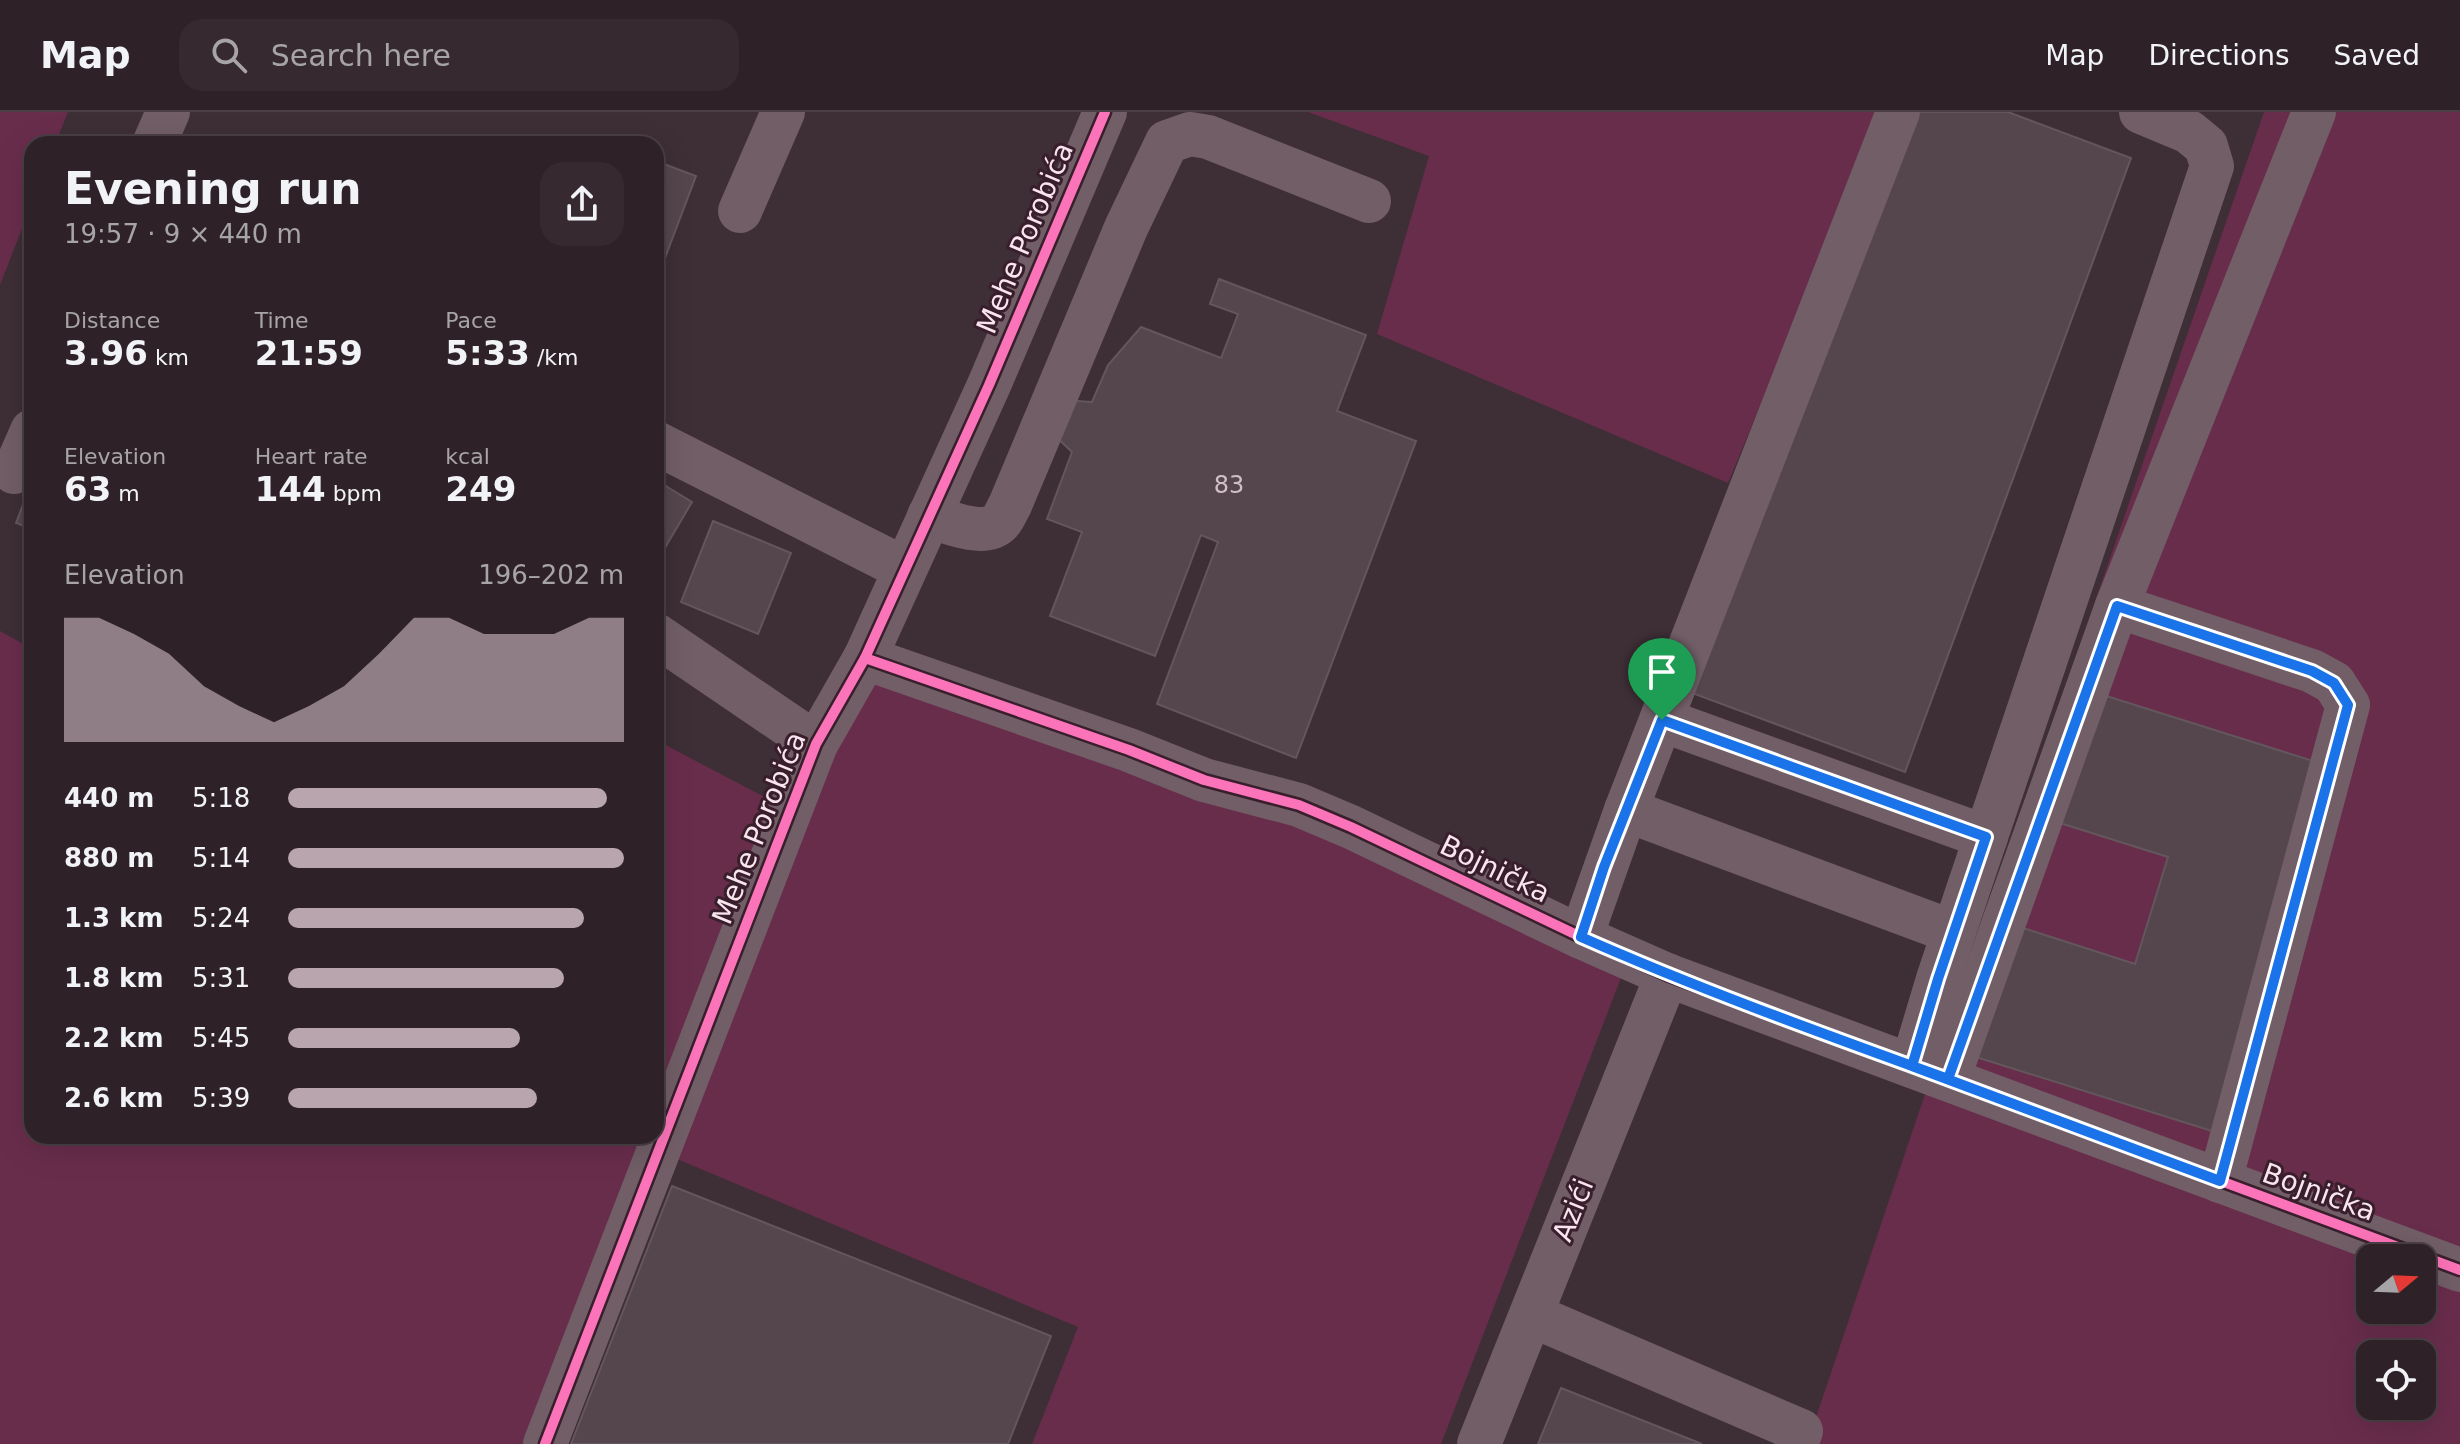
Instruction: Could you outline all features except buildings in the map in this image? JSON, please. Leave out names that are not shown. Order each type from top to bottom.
[{"type":"street","points":[[158,136],[168,112]]},
{"type":"street","points":[[740,211],[783,112]]},
{"type":"street","name":"Mehe Porobića","points":[[664,1137],[816,744],[865,658],[989,385],[1105,112]]},
{"type":"street","points":[[1581,937],[1626,810],[1898,112]]},
{"type":"street","points":[[1930,1073],[1953,932],[2212,166],[2206,146],[2189,132],[2141,112]]},
{"type":"street","points":[[1930,1073],[2314,112]]},
{"type":"street","points":[[929,516],[973,528],[989,529],[1000,523],[1167,142],[1190,134],[1208,137],[1369,201]]},
{"type":"street","points":[[1073,184],[1132,217]]},
{"type":"street","points":[[664,447],[905,569]]},
{"type":"street","points":[[14,472],[24,449]]},
{"type":"street","points":[[2117,606],[2312,671],[2334,683],[2348,705],[2220,1181]]},
{"type":"street","name":"Mehe Porobića","points":[[664,640],[816,744]]},
{"type":"street","name":"Bojnička","points":[[865,658],[1129,750],[1204,780],[1299,805],[1667,975],[2460,1270]]},
{"type":"street","points":[[1662,720],[1986,837]]},
{"type":"street","points":[[1626,810],[1953,932]]},
{"type":"street","name":"Azići","points":[[1479,1444],[1667,975]]},
{"type":"street","name":"Mehe Porobića","points":[[545,1444],[661,1144]]},
{"type":"street","points":[[1531,1315],[1801,1431],[1796,1444]]},
{"type":"shaded area","points":[[0,112],[68,112],[58,136],[24,136],[24,224],[0,285]]},
{"type":"shaded area","points":[[1308,112],[1882,112],[1728,483],[1377,334],[1429,156]]},
{"type":"shaded area","points":[[2264,112],[2460,112],[2460,1444],[1807,1444]]},
{"type":"shaded area","points":[[0,631],[24,644],[24,1144],[664,1144],[664,744],[789,810],[868,645],[1636,939],[1441,1444],[1032,1444],[1078,1327],[658,1151],[537,1444],[0,1444]]},
{"type":"cycle path","points":[[664,1137],[816,744],[865,658],[989,385],[1105,112]]},
{"type":"cycle path","points":[[865,658],[1129,750],[1204,780],[1299,805],[1667,975],[2460,1270]]},
{"type":"cycle path","points":[[545,1444],[661,1144]]},
{"type":"route","points":[[1662,720],[1604,867],[1581,937],[1667,975],[1830,1036],[1912,1066],[1948,1079],[2117,606],[2312,671],[2334,683],[2348,705],[2220,1181],[1912,1066],[1986,837],[1662,720]]}]
